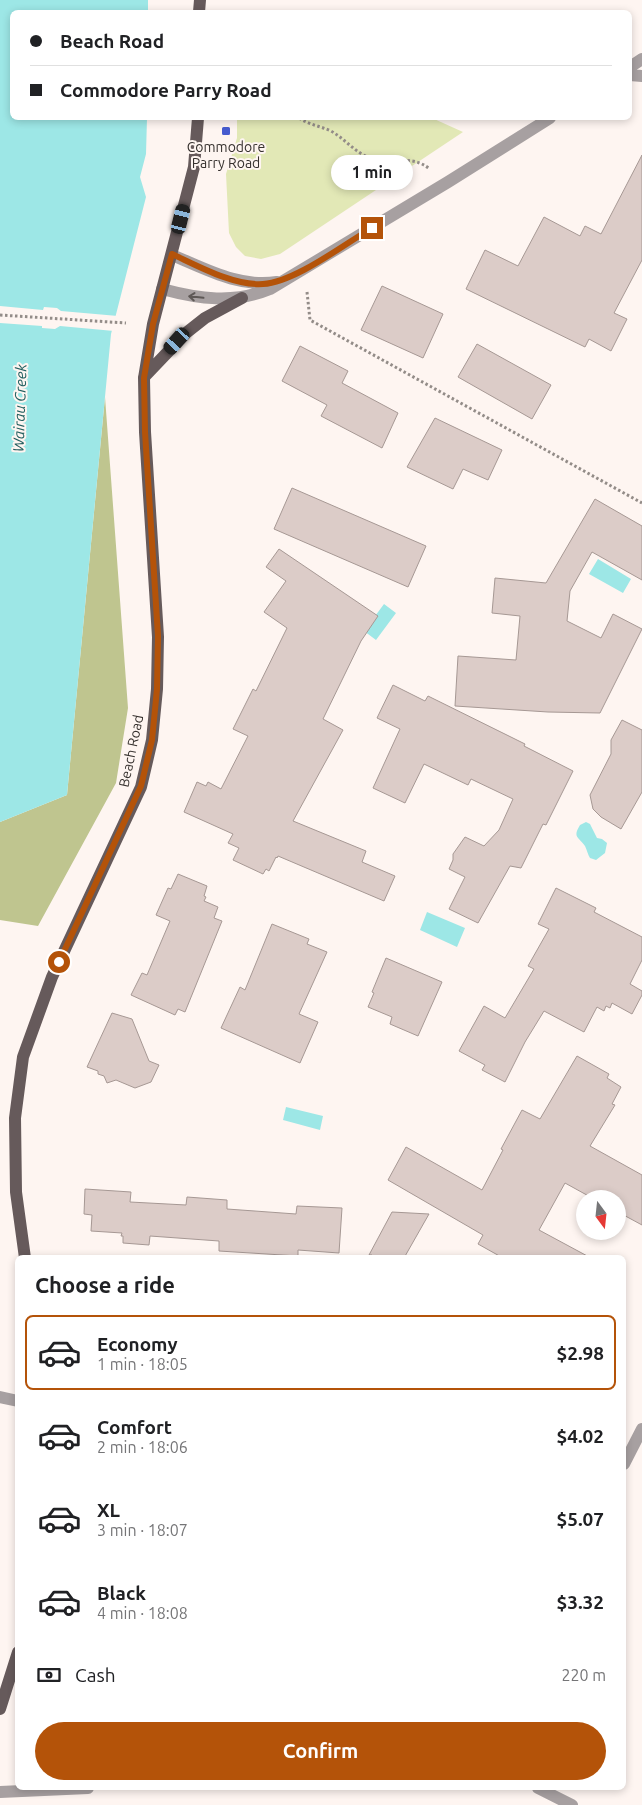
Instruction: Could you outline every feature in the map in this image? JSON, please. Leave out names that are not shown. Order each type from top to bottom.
[{"type":"main road","name":"Beach Road","points":[[25,1255],[16,1192],[15,1118],[23,1057],[52,977],[141,786],[152,740],[157,689],[158,636],[145,432],[144,378],[153,324],[194,167],[198,120]]},
{"type":"main road","points":[[144,378],[186,333],[206,318],[242,298]]},
{"type":"main road","points":[[0,1709],[15,1662]]},
{"type":"street","points":[[162,289],[189,296],[221,299],[242,298],[270,289],[547,120]]},
{"type":"street","points":[[172,254],[219,274],[247,283],[262,284],[292,276]]},
{"type":"street","points":[[0,1398],[15,1400]]},
{"type":"street","points":[[626,1460],[642,1430]]},
{"type":"street","points":[[0,1792],[44,1790]]},
{"type":"street","points":[[542,1790],[572,1805]]},
{"type":"path","points":[[303,120],[330,131],[351,148],[364,155],[377,160],[403,159],[418,162],[448,182]]},
{"type":"path","points":[[304,269],[310,320],[642,502]]},
{"type":"path","points":[[0,315],[126,324]]},
{"type":"green space","points":[[237,120],[436,120],[463,132],[280,254],[261,259],[245,256],[236,247],[229,233],[226,174],[237,138]]},
{"type":"green space","points":[[105,397],[128,708],[116,783],[38,926],[0,920],[0,822],[67,795]]},
{"type":"water","name":"Wairau Creek","points":[[0,0],[148,0],[148,10],[10,10],[10,120],[147,120],[146,154],[140,177],[146,197],[111,334],[67,795],[0,822]]},
{"type":"water","points":[[598,559],[631,579],[623,593],[589,574]]},
{"type":"water","points":[[384,604],[396,613],[376,640],[364,631]]},
{"type":"water","points":[[586,822],[590,824],[597,838],[607,843],[605,853],[596,860],[590,858],[585,846],[576,835],[580,825]]},
{"type":"water","points":[[427,912],[465,928],[457,947],[420,930]]},
{"type":"water","points":[[286,1107],[323,1116],[320,1130],[283,1120]]},
{"type":"pier","points":[[0,306],[43,310],[44,307],[57,308],[61,311],[118,316],[114,331],[60,326],[55,329],[42,328],[42,326],[0,323]]},
{"type":"building","points":[[642,155],[642,260],[614,313],[627,319],[611,351],[589,339],[585,347],[466,289],[485,250],[518,266],[544,217],[580,236],[585,226],[601,234]]},
{"type":"building","points":[[382,286],[443,314],[423,358],[361,330]]},
{"type":"building","points":[[477,344],[551,385],[532,419],[458,377]]},
{"type":"building","points":[[300,346],[348,371],[342,383],[398,413],[382,448],[321,416],[327,405],[282,381]]},
{"type":"building","points":[[435,418],[502,450],[488,480],[463,469],[453,489],[407,467]]},
{"type":"building","points":[[292,488],[426,546],[408,587],[274,529]]},
{"type":"building","points":[[595,499],[642,526],[642,580],[592,552],[570,591],[567,621],[601,638],[613,614],[642,629],[600,713],[548,712],[455,706],[458,656],[516,660],[520,616],[492,613],[495,578],[546,583]]},
{"type":"building","points":[[279,549],[378,616],[361,641],[323,719],[343,730],[293,821],[366,851],[362,862],[395,876],[384,901],[278,856],[269,871],[266,869],[263,874],[233,860],[239,848],[228,843],[233,834],[184,812],[197,782],[206,786],[208,782],[221,789],[248,736],[233,729],[253,689],[256,691],[287,628],[264,612],[286,581],[266,567]]},
{"type":"building","points":[[393,685],[425,701],[428,696],[525,744],[524,746],[573,771],[546,825],[543,824],[521,868],[510,866],[478,923],[449,909],[465,877],[449,869],[453,860],[453,854],[465,837],[484,846],[499,830],[513,799],[471,779],[468,785],[424,764],[405,803],[373,788],[400,729],[377,718]]},
{"type":"building","points":[[622,720],[642,730],[642,792],[621,829],[601,817],[593,809],[590,795],[611,754],[611,740]]},
{"type":"building","points":[[178,874],[207,886],[204,901],[218,907],[214,918],[222,921],[185,1012],[178,1009],[175,1015],[131,995],[142,973],[147,975],[170,921],[156,915],[168,888],[171,889]]},
{"type":"building","points":[[556,888],[596,908],[594,912],[642,937],[642,960],[630,984],[642,991],[642,995],[632,1014],[612,1003],[610,1008],[606,1006],[604,1011],[597,1007],[584,1032],[544,1011],[525,1042],[505,1082],[482,1070],[485,1065],[459,1051],[484,1006],[505,1018],[534,969],[528,966],[549,929],[538,924]]},
{"type":"building","points":[[272,924],[309,939],[307,944],[327,952],[299,1014],[318,1022],[300,1063],[221,1028],[240,987],[245,990]]},
{"type":"building","points":[[386,958],[442,982],[418,1036],[390,1024],[392,1017],[368,1007]]},
{"type":"building","points":[[112,1013],[132,1019],[149,1061],[159,1065],[151,1082],[135,1088],[116,1080],[107,1083],[104,1076],[98,1074],[98,1071],[87,1067]]},
{"type":"building","points":[[577,1056],[609,1074],[607,1078],[621,1087],[612,1104],[615,1105],[590,1146],[642,1175],[642,1225],[626,1216],[626,1190],[578,1190],[565,1183],[539,1230],[585,1255],[498,1255],[478,1244],[483,1235],[388,1180],[406,1147],[482,1190],[522,1110],[540,1119]]},
{"type":"building","points":[[85,1189],[131,1192],[130,1202],[186,1205],[187,1197],[227,1200],[227,1209],[296,1214],[297,1206],[342,1208],[339,1253],[298,1250],[298,1255],[219,1251],[219,1241],[150,1236],[149,1245],[123,1243],[122,1233],[91,1231],[92,1215],[84,1214]]},
{"type":"building","points":[[392,1212],[429,1214],[406,1255],[369,1255]]},
{"type":"place","name":"Commodore Parry Road","points":[[226,131]]},
{"type":"route","points":[[59,962],[141,786],[152,740],[157,689],[158,636],[145,432],[144,378],[153,324],[172,254],[236,280],[262,284],[277,282],[292,276],[372,228]]}]
